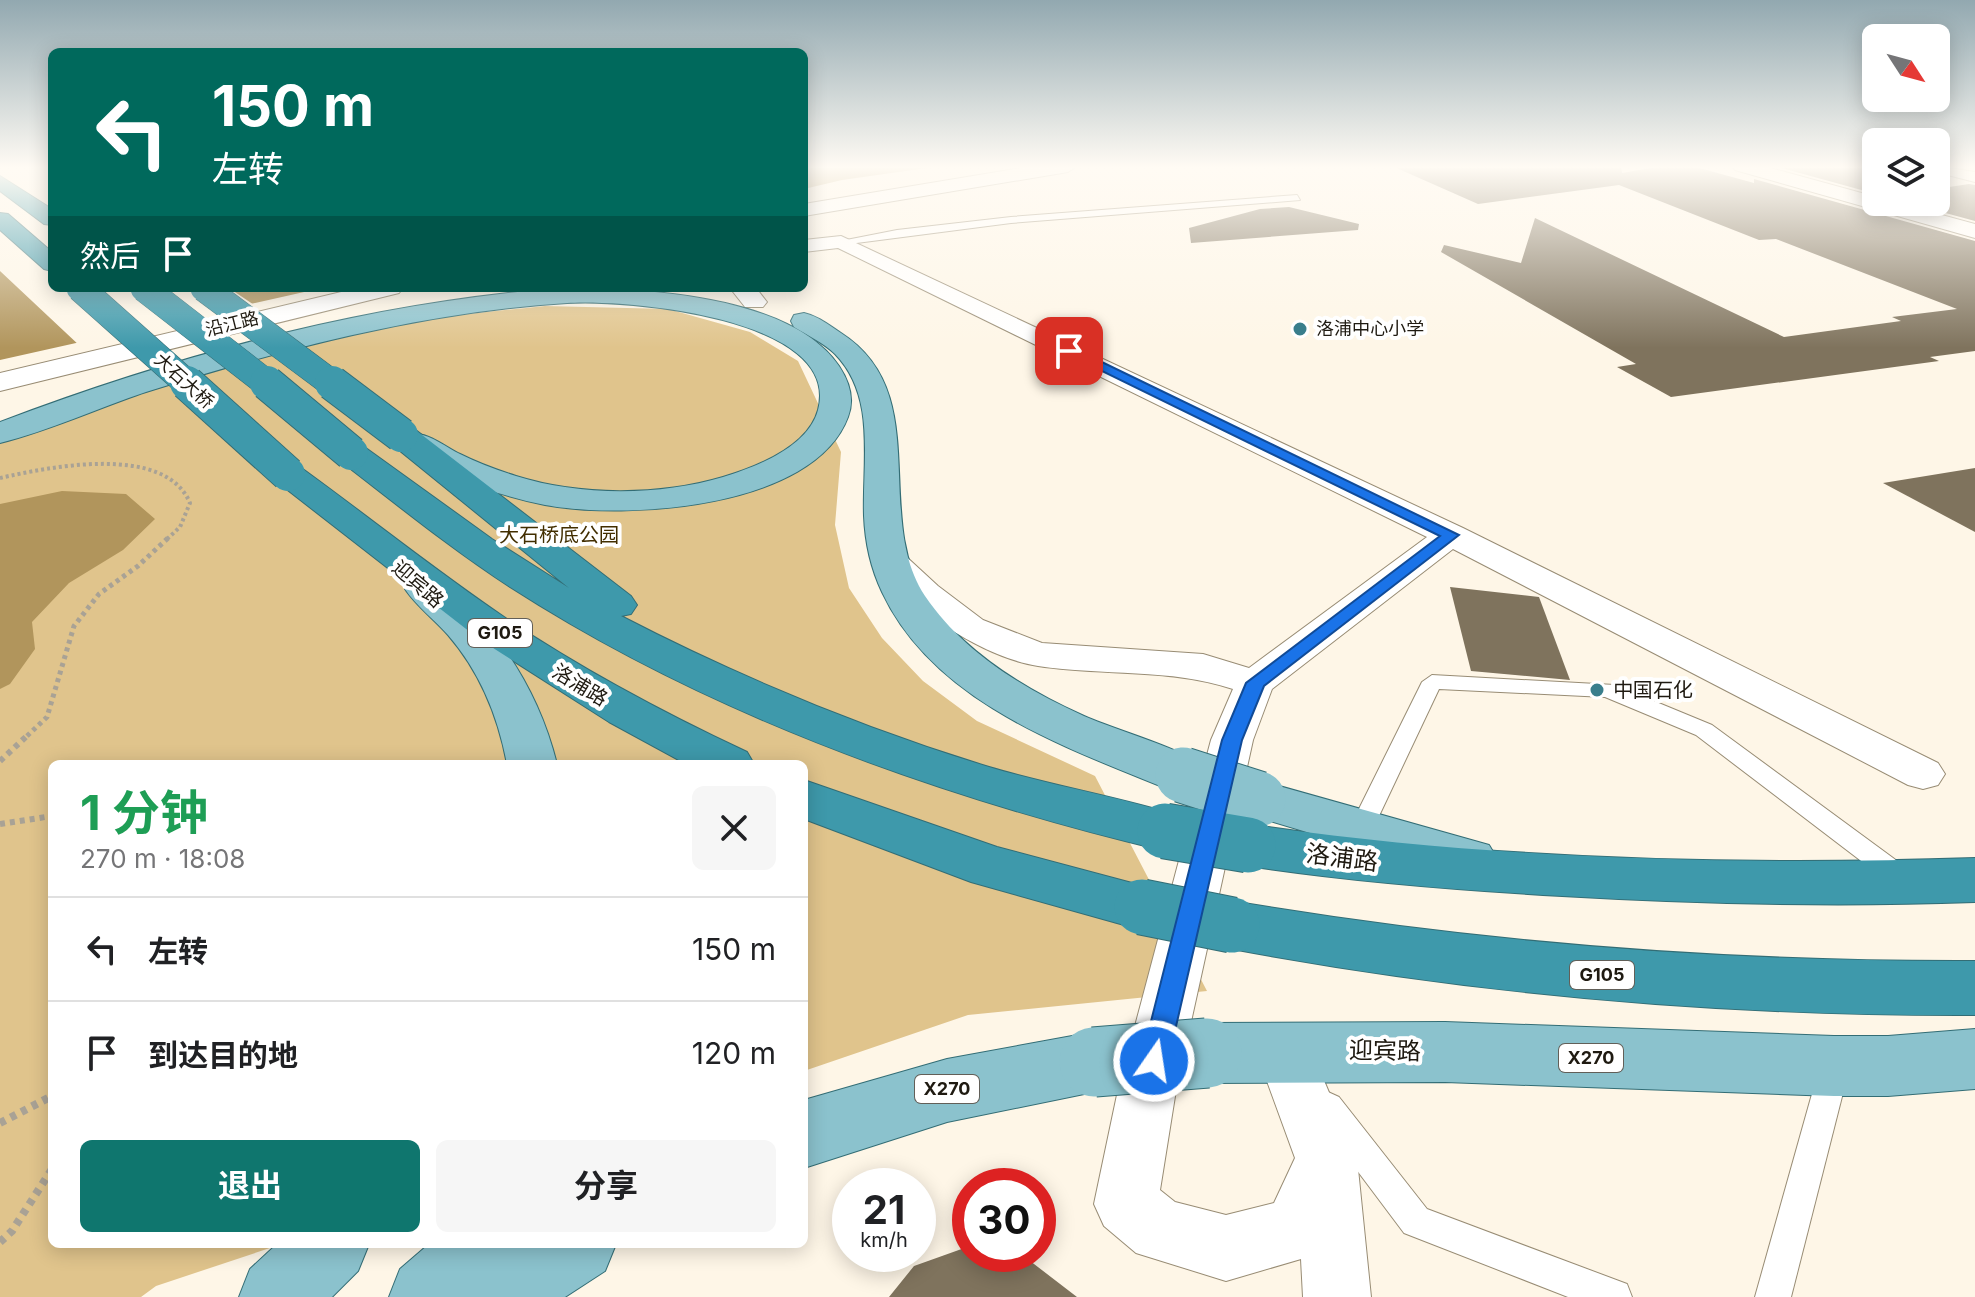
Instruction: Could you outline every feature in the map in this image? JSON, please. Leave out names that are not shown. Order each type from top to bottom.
[{"type":"highway","points":[[9,227],[48,261]]},
{"type":"highway","name":"大石大桥","points":[[84,292],[288,474]]},
{"type":"highway","name":"洛浦路","points":[[149,292],[239,360],[351,453],[525,578],[655,651],[735,689],[853,741],[935,770],[1023,796],[1165,831],[1253,822],[1411,866],[1710,880],[1909,883],[1975,880]]},
{"type":"highway","points":[[209,292],[401,435]]},
{"type":"highway","name":"洛浦路","points":[[401,435],[594,588],[735,689]]},
{"type":"highway","name":"洛浦路","points":[[288,474],[462,607],[542,661],[609,703],[721,760]]},
{"type":"highway","name":"G105","points":[[808,800],[991,867],[1142,907],[1329,942],[1530,970],[1779,987],[1975,988]]},
{"type":"main road","points":[[0,415],[133,371],[286,330],[429,299],[478,292]]},
{"type":"main road","points":[[716,292],[748,295],[821,329],[844,345],[867,373],[876,394],[881,422],[882,510],[888,558],[916,613],[933,635],[981,678],[1055,721],[1183,775],[1253,822],[1361,829],[1510,871]]},
{"type":"main road","points":[[0,433],[122,390],[323,333],[432,310],[540,297],[654,299],[736,315],[763,325],[808,350],[830,375],[836,394],[834,412],[824,432],[779,466],[728,486],[659,498],[593,499],[543,493],[465,470],[401,435]]},
{"type":"main road","name":"迎宾路","points":[[288,474],[443,605],[478,641],[488,653],[520,713],[531,760]]},
{"type":"main road","name":"迎宾路","points":[[808,1133],[912,1098],[983,1080],[1094,1062],[1207,1053],[1445,1052],[1834,1066],[1888,1066],[1975,1059]]},
{"type":"main road","points":[[278,1297],[327,1248]]},
{"type":"main road","points":[[428,1297],[482,1248]]},
{"type":"main road","points":[[496,1297],[572,1248]]},
{"type":"street","points":[[808,246],[841,242],[1451,535],[1923,774]]},
{"type":"street","name":"沿江路","points":[[0,382],[373,292]]},
{"type":"street","points":[[1326,1159],[1295,1229],[1226,1248],[1159,1230],[1126,1204],[1147,1090],[1232,740],[1255,683],[1451,535]]},
{"type":"street","points":[[888,558],[925,594],[970,628],[1037,654],[1203,666],[1255,683]]},
{"type":"street","points":[[1284,1051],[1326,1159],[1337,1297]]},
{"type":"lane","points":[[841,242],[963,227]]},
{"type":"lane","points":[[1361,829],[1432,682],[1608,690],[1704,730],[1909,883]]},
{"type":"lane","points":[[1284,1051],[1416,1221],[1614,1297]]},
{"type":"lane","points":[[1773,1297],[1834,1066]]},
{"type":"path","points":[[0,478],[75,464],[127,466],[162,473],[181,486],[190,503],[180,527],[138,566],[99,594],[74,626],[47,717],[0,761]]},
{"type":"path","points":[[0,824],[48,817]]},
{"type":"path","points":[[0,1123],[48,1098]]},
{"type":"path","points":[[0,1242],[12,1231],[48,1175]]},
{"type":"green space","name":"大石桥底公园","points":[[545,306],[668,309],[750,332],[798,361],[841,452],[835,525],[849,588],[882,638],[923,681],[977,721],[1095,776],[1207,991],[968,1015],[808,1070],[808,760],[48,760],[48,1248],[270,1248],[156,1286],[141,1297],[0,1297],[0,443],[159,388],[267,356],[377,329],[474,313]]},
{"type":"shaded area","points":[[0,227],[48,227],[48,292],[304,292],[0,360]]},
{"type":"shaded area","points":[[62,491],[126,494],[155,519],[123,550],[69,583],[32,622],[35,649],[10,684],[0,689],[0,504]]},
{"type":"pier","points":[[0,227],[48,227],[48,292],[235,292],[257,307],[81,347],[0,271]]},
{"type":"building","points":[[1359,227],[1358,230],[1191,243],[1189,228]]},
{"type":"building","points":[[1532,227],[1553,227],[1784,337],[1901,321],[1892,317],[1957,309],[1776,239],[1759,240],[1725,227],[1923,227],[1975,241],[1975,351],[1930,357],[1939,361],[1671,397],[1617,367],[1636,364],[1441,252],[1444,245],[1521,263]]},
{"type":"building","points":[[1975,468],[1975,532],[1883,483]]},
{"type":"building","points":[[1450,587],[1539,597],[1570,680],[1471,671]]},
{"type":"building","points":[[952,1252],[952,1272],[1044,1272],[1077,1297],[889,1297],[909,1272],[936,1272],[936,1258]]},
{"type":"place","name":"洛浦中心小学","points":[[1300,329]]},
{"type":"place","name":"中国石化","points":[[1597,690]]},
{"type":"route","points":[[1069,351],[1451,535],[1255,683],[1232,740],[1154,1061]]}]
